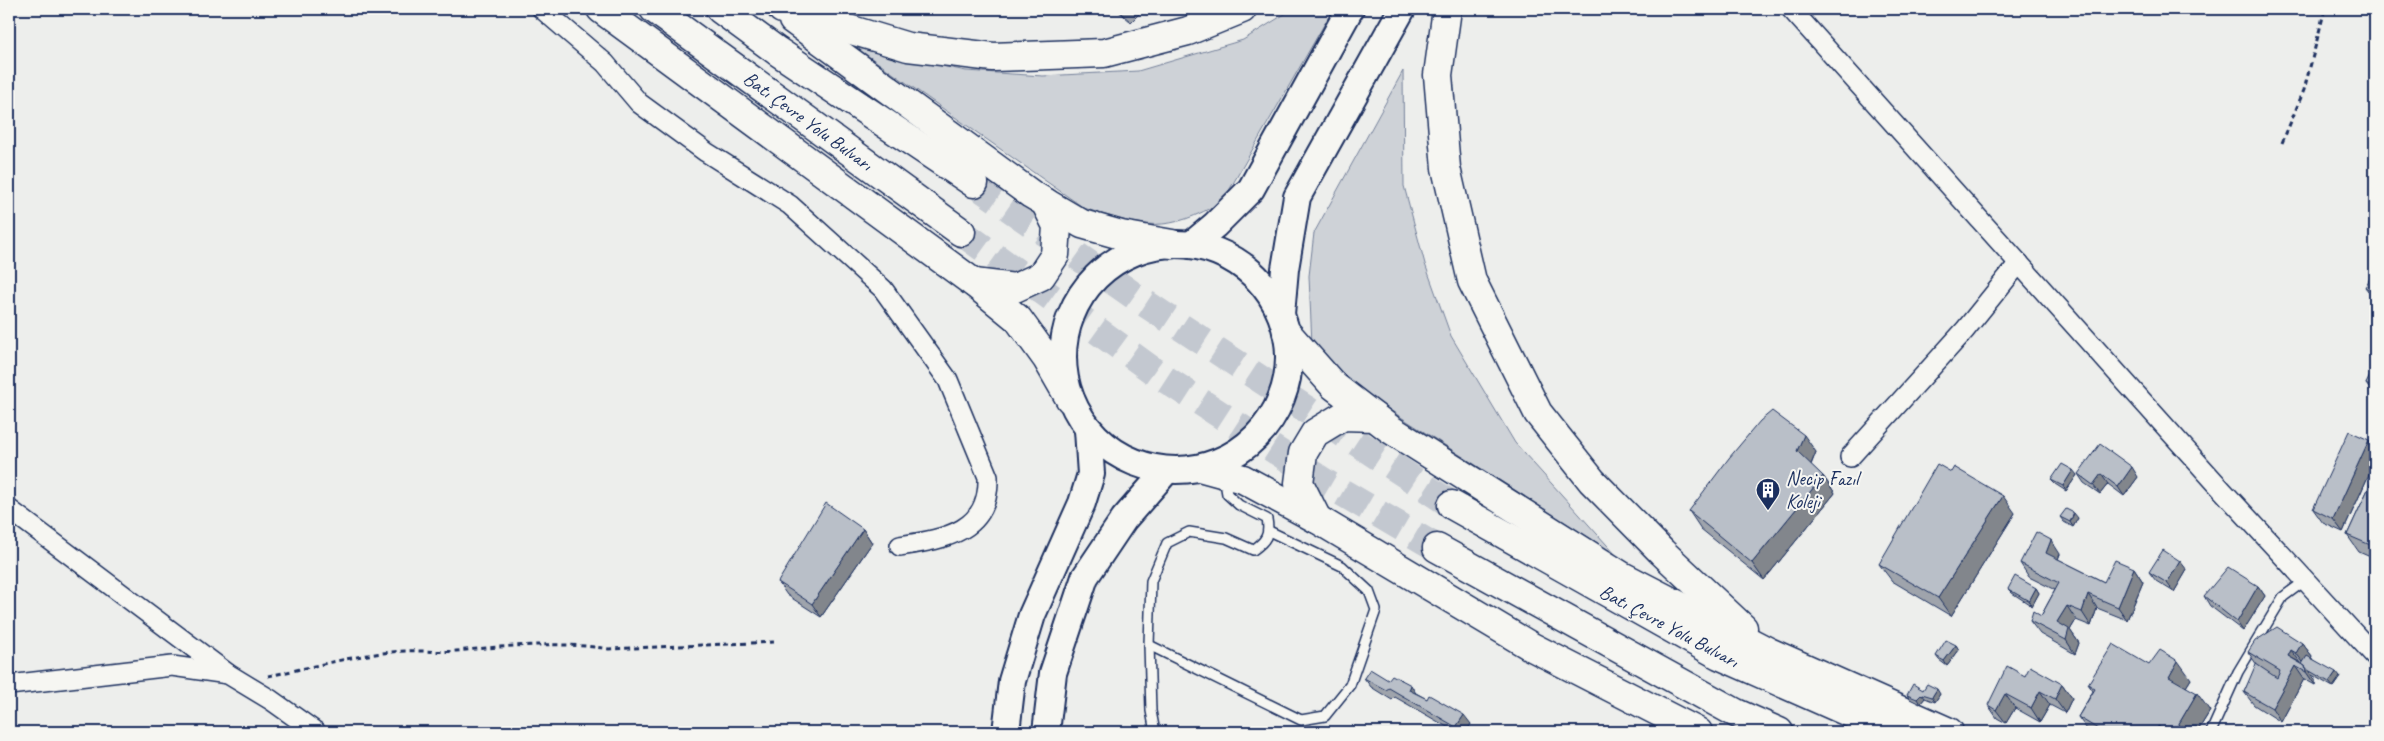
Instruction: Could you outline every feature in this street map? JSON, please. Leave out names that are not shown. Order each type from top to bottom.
[{"type":"highway","points":[[601,9],[974,283],[1018,319],[1047,359],[1070,399]]},
{"type":"highway","name":"Batı Çevre Yolu Bulvarı","points":[[654,9],[961,232]]},
{"type":"highway","name":"Batı Çevre Yolu Bulvarı","points":[[720,9],[777,51],[974,183]]},
{"type":"highway","points":[[778,9],[1045,202],[1082,224],[1121,235],[1182,244]]},
{"type":"highway","points":[[782,9],[908,47],[993,57],[1104,53],[1188,31],[1242,9]]},
{"type":"highway","points":[[1447,9],[1438,75],[1446,168],[1472,281],[1520,378],[1538,413],[1592,481],[1662,552],[1769,652]]},
{"type":"highway","points":[[974,283],[1015,288],[1041,276],[1056,255],[1057,226],[1045,202]]},
{"type":"highway","points":[[1284,324],[1334,386],[1390,429],[1622,576],[1769,652],[1949,732]]},
{"type":"highway","points":[[1317,518],[1299,483],[1303,453],[1315,433],[1343,416],[1374,417]]},
{"type":"highway","points":[[1213,471],[1243,479],[1317,518],[1532,647],[1698,732]]},
{"type":"highway","name":"Batı Çevre Yolu Bulvarı","points":[[1452,505],[1718,655],[1893,732]]},
{"type":"highway","points":[[1437,548],[1736,714],[1779,732]]},
{"type":"main road","points":[[1182,244],[1215,225],[1251,189],[1350,9]]},
{"type":"main road","points":[[1284,324],[1266,289],[1245,268],[1220,253],[1182,244],[1136,250],[1105,268],[1080,295],[1065,328],[1062,364],[1070,399],[1088,430],[1110,450],[1137,464],[1166,470],[1213,471],[1262,432],[1280,402],[1289,368],[1284,324],[1285,269],[1297,197],[1402,9]]},
{"type":"main road","points":[[1006,732],[1012,681],[1032,615],[1082,503],[1091,474],[1088,430]]},
{"type":"main road","points":[[1046,732],[1054,673],[1085,577],[1124,519],[1166,470]]},
{"type":"street","points":[[542,9],[605,63],[639,103],[706,152],[790,205],[883,289],[948,380],[988,478],[988,494],[974,520],[960,531],[944,539],[900,546]]},
{"type":"street","points":[[1791,9],[2375,656]]},
{"type":"street","points":[[1850,457],[1965,330],[2019,263]]},
{"type":"street","points":[[9,509],[234,677],[271,700],[316,732]]},
{"type":"street","points":[[9,685],[172,666],[234,677]]},
{"type":"lane","points":[[1155,732],[1151,711],[1149,645],[1151,581],[1167,544],[1189,532],[1226,538],[1253,550],[1266,540],[1269,530],[1266,519],[1239,505],[1227,494],[1213,471]]},
{"type":"lane","points":[[1149,645],[1301,720],[1325,716],[1350,685],[1376,610],[1369,591],[1342,566],[1269,530]]},
{"type":"lane","points":[[2211,732],[2238,672],[2283,597],[2306,580]]},
{"type":"path","points":[[2282,142],[2304,90],[2325,9]]},
{"type":"path","points":[[234,677],[390,652],[414,650],[435,653],[496,647],[590,646],[609,649],[776,642]]},
{"type":"shaded area","points":[[1293,9],[1333,9],[1223,201],[1203,212],[1170,223],[1140,223],[1123,220],[1084,208],[857,48],[966,71],[1043,76],[1138,71],[1243,40]]},
{"type":"shaded area","points":[[1403,71],[1404,186],[1425,264],[1451,336],[1515,443],[1616,555],[1329,371],[1312,345],[1309,276],[1314,233]]},
{"type":"building","points":[[2372,275],[2375,276],[2375,292],[2365,287]]},
{"type":"building","points":[[2375,368],[2375,389],[2366,384]]},
{"type":"building","name":"Necip Fazıl Koleji","points":[[1772,411],[1804,435],[1797,451],[1823,476],[1752,563],[1689,511],[1729,458],[1760,421]]},
{"type":"building","points":[[2349,431],[2369,440],[2333,519],[2313,509]]},
{"type":"building","points":[[2100,444],[2132,467],[2118,487],[2101,474],[2093,485],[2078,474]]},
{"type":"building","points":[[1937,464],[1951,472],[1954,467],[2003,496],[1938,598],[1879,564]]},
{"type":"building","points":[[2062,464],[2073,470],[2063,486],[2051,480]]},
{"type":"building","points":[[2375,474],[2375,547],[2347,535]]},
{"type":"building","points":[[826,503],[863,529],[812,604],[778,582]]},
{"type":"building","points":[[2066,509],[2074,513],[2070,522],[2060,517]]},
{"type":"building","points":[[2036,532],[2051,540],[2046,553],[2104,582],[2115,560],[2134,568],[2118,607],[2088,594],[2082,612],[2067,606],[2057,622],[2069,629],[2066,640],[2030,621],[2033,611],[2041,616],[2059,583],[2020,563]]},
{"type":"building","points":[[2163,550],[2180,561],[2167,583],[2149,572]]},
{"type":"building","points":[[2228,567],[2258,586],[2237,622],[2204,596]]},
{"type":"building","points":[[2015,576],[2036,588],[2029,601],[2008,589]]},
{"type":"building","points":[[2277,627],[2302,643],[2296,653],[2291,650],[2288,656],[2305,666],[2306,672],[2295,666],[2272,708],[2244,692],[2256,664],[2277,678],[2280,671],[2248,652],[2255,641]]},
{"type":"building","points":[[1946,640],[1956,645],[1944,661],[1936,656]]},
{"type":"building","points":[[2113,644],[2149,665],[2160,650],[2178,661],[2169,677],[2197,693],[2174,732],[2168,732],[2158,726],[2157,732],[2103,732],[2078,717],[2095,689],[2088,684]]},
{"type":"building","points":[[2307,656],[2336,672],[2329,682],[2308,670],[2302,664]]},
{"type":"building","points":[[2007,666],[2025,676],[2030,666],[2062,684],[2055,699],[2040,691],[2031,708],[2005,694],[1996,710],[1988,705]]},
{"type":"building","points":[[1370,669],[1388,680],[1392,675],[1411,685],[1409,690],[1427,699],[1429,695],[1464,715],[1456,727],[1389,688],[1386,690],[1364,678]]},
{"type":"building","points":[[1913,684],[1923,690],[1927,684],[1937,689],[1932,697],[1922,694],[1917,699],[1907,695]]},
{"type":"tunnel","points":[[974,183],[1140,300],[1452,505]]},
{"type":"tunnel","points":[[961,232],[1159,375],[1326,483],[1437,548]]},
{"type":"place","name":"Necip Fazıl Koleji","points":[[1768,511]]}]
